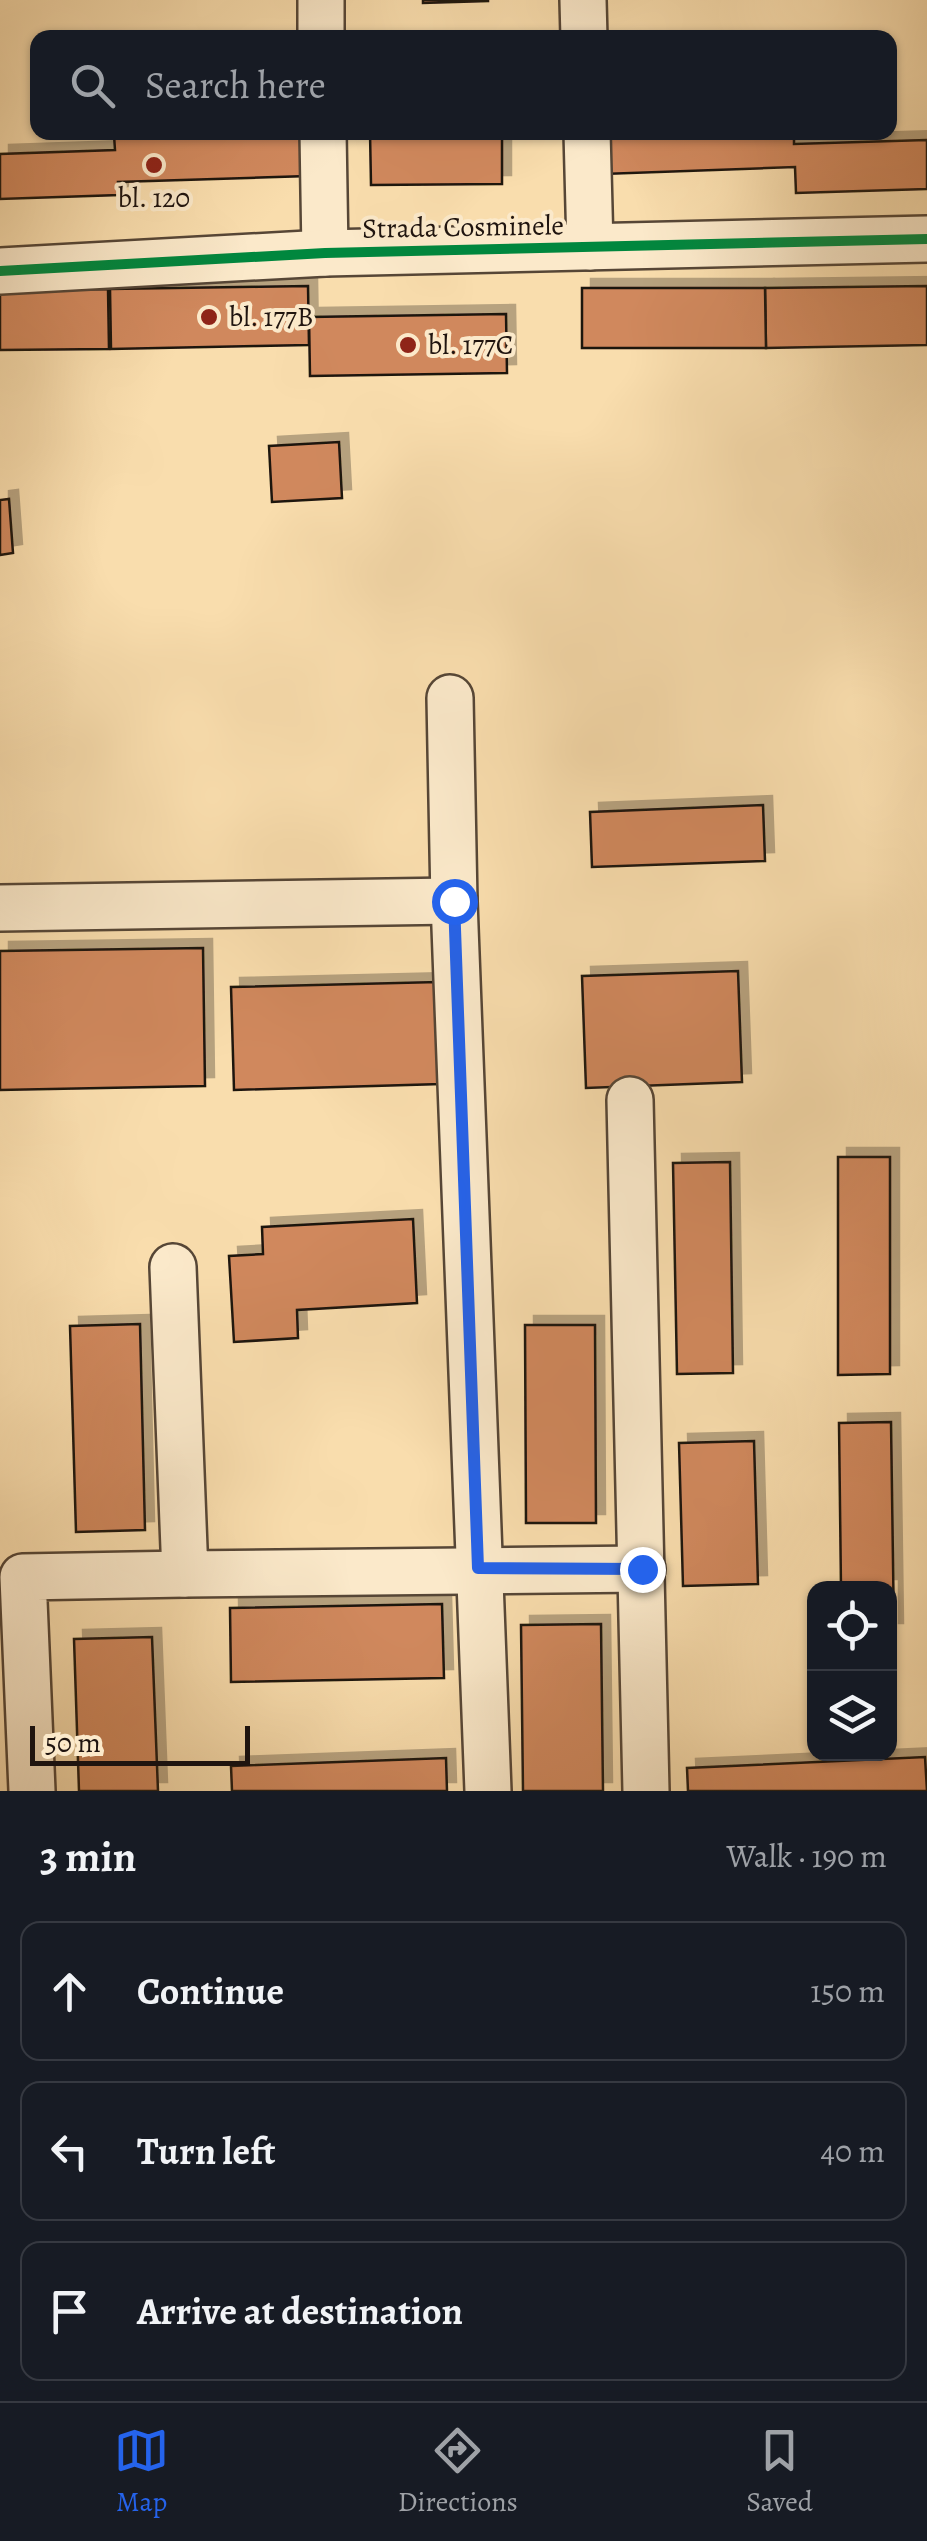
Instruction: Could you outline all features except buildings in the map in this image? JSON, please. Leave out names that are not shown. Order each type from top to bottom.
[{"type":"street","points":[[321,0],[321,30]]},
{"type":"street","points":[[583,0],[584,30]]},
{"type":"street","points":[[323,140],[325,253]]},
{"type":"street","points":[[587,140],[590,247]]},
{"type":"street","name":"Strada Cosminele","points":[[0,271],[325,253],[927,239]]},
{"type":"street","points":[[450,698],[454,901],[488,1791]]},
{"type":"street","points":[[0,908],[454,901]]},
{"type":"street","points":[[630,1100],[646,1791]]},
{"type":"street","points":[[172,1267],[185,1574]]},
{"type":"street","points":[[32,1791],[23,1577],[478,1568],[642,1569]]},
{"type":"cycle path","points":[[0,271],[325,253],[927,239]]},
{"type":"place","name":"bl. 120","points":[[154,165]]},
{"type":"place","name":"bl. 177B","points":[[209,317]]},
{"type":"place","name":"bl. 177C","points":[[408,345]]},
{"type":"route","points":[[454,901],[478,1568],[642,1569]]}]
